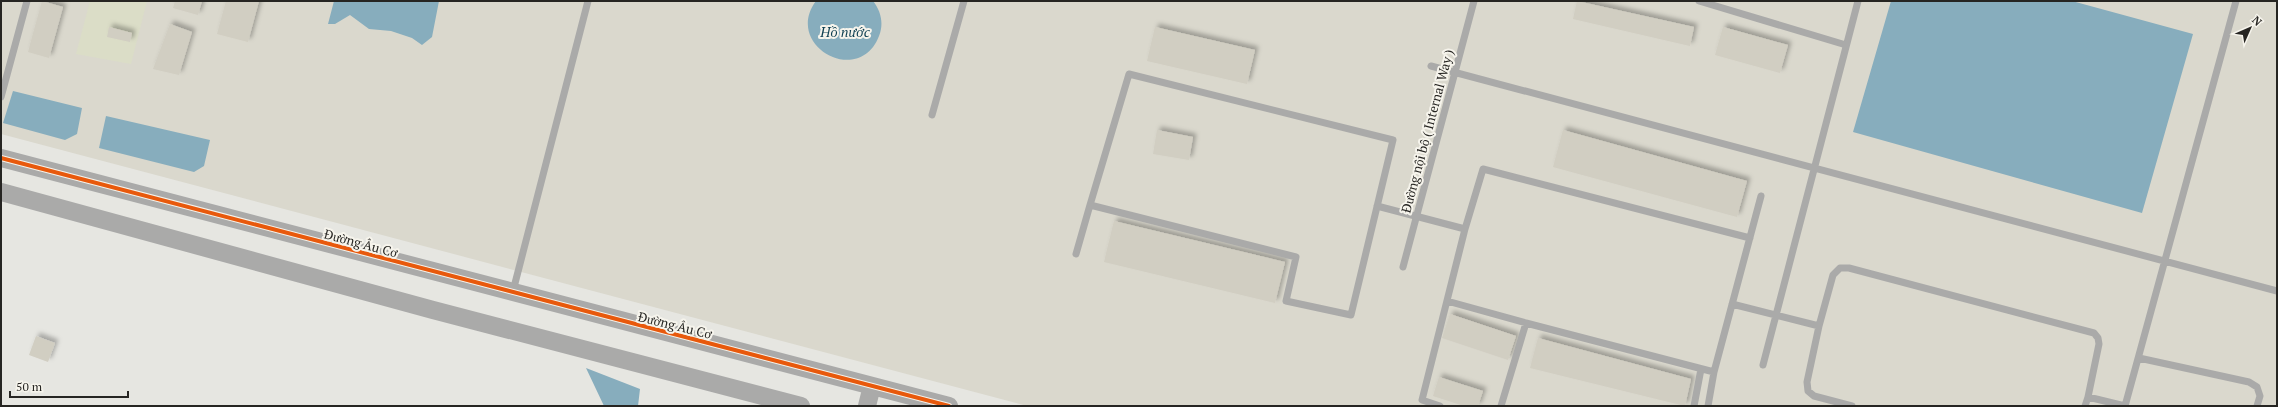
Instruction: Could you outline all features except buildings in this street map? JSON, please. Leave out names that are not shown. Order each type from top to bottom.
[{"type":"street","name":"Đường Âu Cơ","points":[[1,158],[512,293],[949,406]]},
{"type":"street","points":[[1,192],[433,310],[801,406]]},
{"type":"street","points":[[867,406],[872,386]]},
{"type":"lane","points":[[1,97],[27,1]]},
{"type":"lane","points":[[512,293],[588,1]]},
{"type":"lane","points":[[932,115],[964,1]]},
{"type":"lane","name":"Đường nội bộ ( Internal Way )","points":[[1403,267],[1474,1]]},
{"type":"lane","points":[[1699,1],[1846,45]]},
{"type":"lane","points":[[1763,365],[1858,1]]},
{"type":"lane","points":[[2088,397],[2125,406],[2166,262],[2236,1]]},
{"type":"lane","points":[[1431,66],[2277,291]]},
{"type":"lane","points":[[1076,254],[1090,205],[1129,74],[1393,140],[1351,315],[1286,301],[1296,256],[1090,205]]},
{"type":"lane","points":[[1440,406],[1422,400],[1465,229],[1483,169],[1750,238]]},
{"type":"lane","points":[[1708,406],[1714,372],[1761,196]]},
{"type":"lane","points":[[1377,206],[1465,229]]},
{"type":"lane","points":[[1852,406],[1814,396],[1808,391],[1807,382],[1819,326],[1833,275],[1840,268],[1857,270],[2094,332],[2098,338],[2099,344],[2085,406]]},
{"type":"lane","points":[[1447,301],[1526,324],[1714,372]]},
{"type":"lane","points":[[1732,304],[1819,326]]},
{"type":"lane","points":[[1501,406],[1526,324]]},
{"type":"lane","points":[[2139,358],[2249,382],[2257,387],[2260,396],[2257,406]]},
{"type":"lane","points":[[1694,406],[1702,369]]},
{"type":"shaded area","points":[[1,1],[2277,1],[2277,406],[1027,406],[1,134]]},
{"type":"green space","points":[[90,1],[147,1],[131,64],[76,54]]},
{"type":"water","points":[[334,1],[439,1],[432,37],[422,45],[412,38],[391,31],[369,29],[350,15],[335,24],[328,24]]},
{"type":"water","name":"Hồ nước","points":[[816,1],[873,1],[880,13],[881,31],[869,51],[856,59],[842,59],[828,54],[816,45],[809,32],[808,17]]},
{"type":"water","points":[[1891,1],[2072,1],[2193,34],[2142,213],[1853,132]]},
{"type":"water","points":[[13,91],[82,108],[77,134],[65,140],[3,123]]},
{"type":"water","points":[[106,116],[210,140],[204,166],[194,172],[99,148]]},
{"type":"water","points":[[586,368],[640,389],[638,406],[604,406]]},
{"type":"cycle path","points":[[1,158],[949,406]]}]
